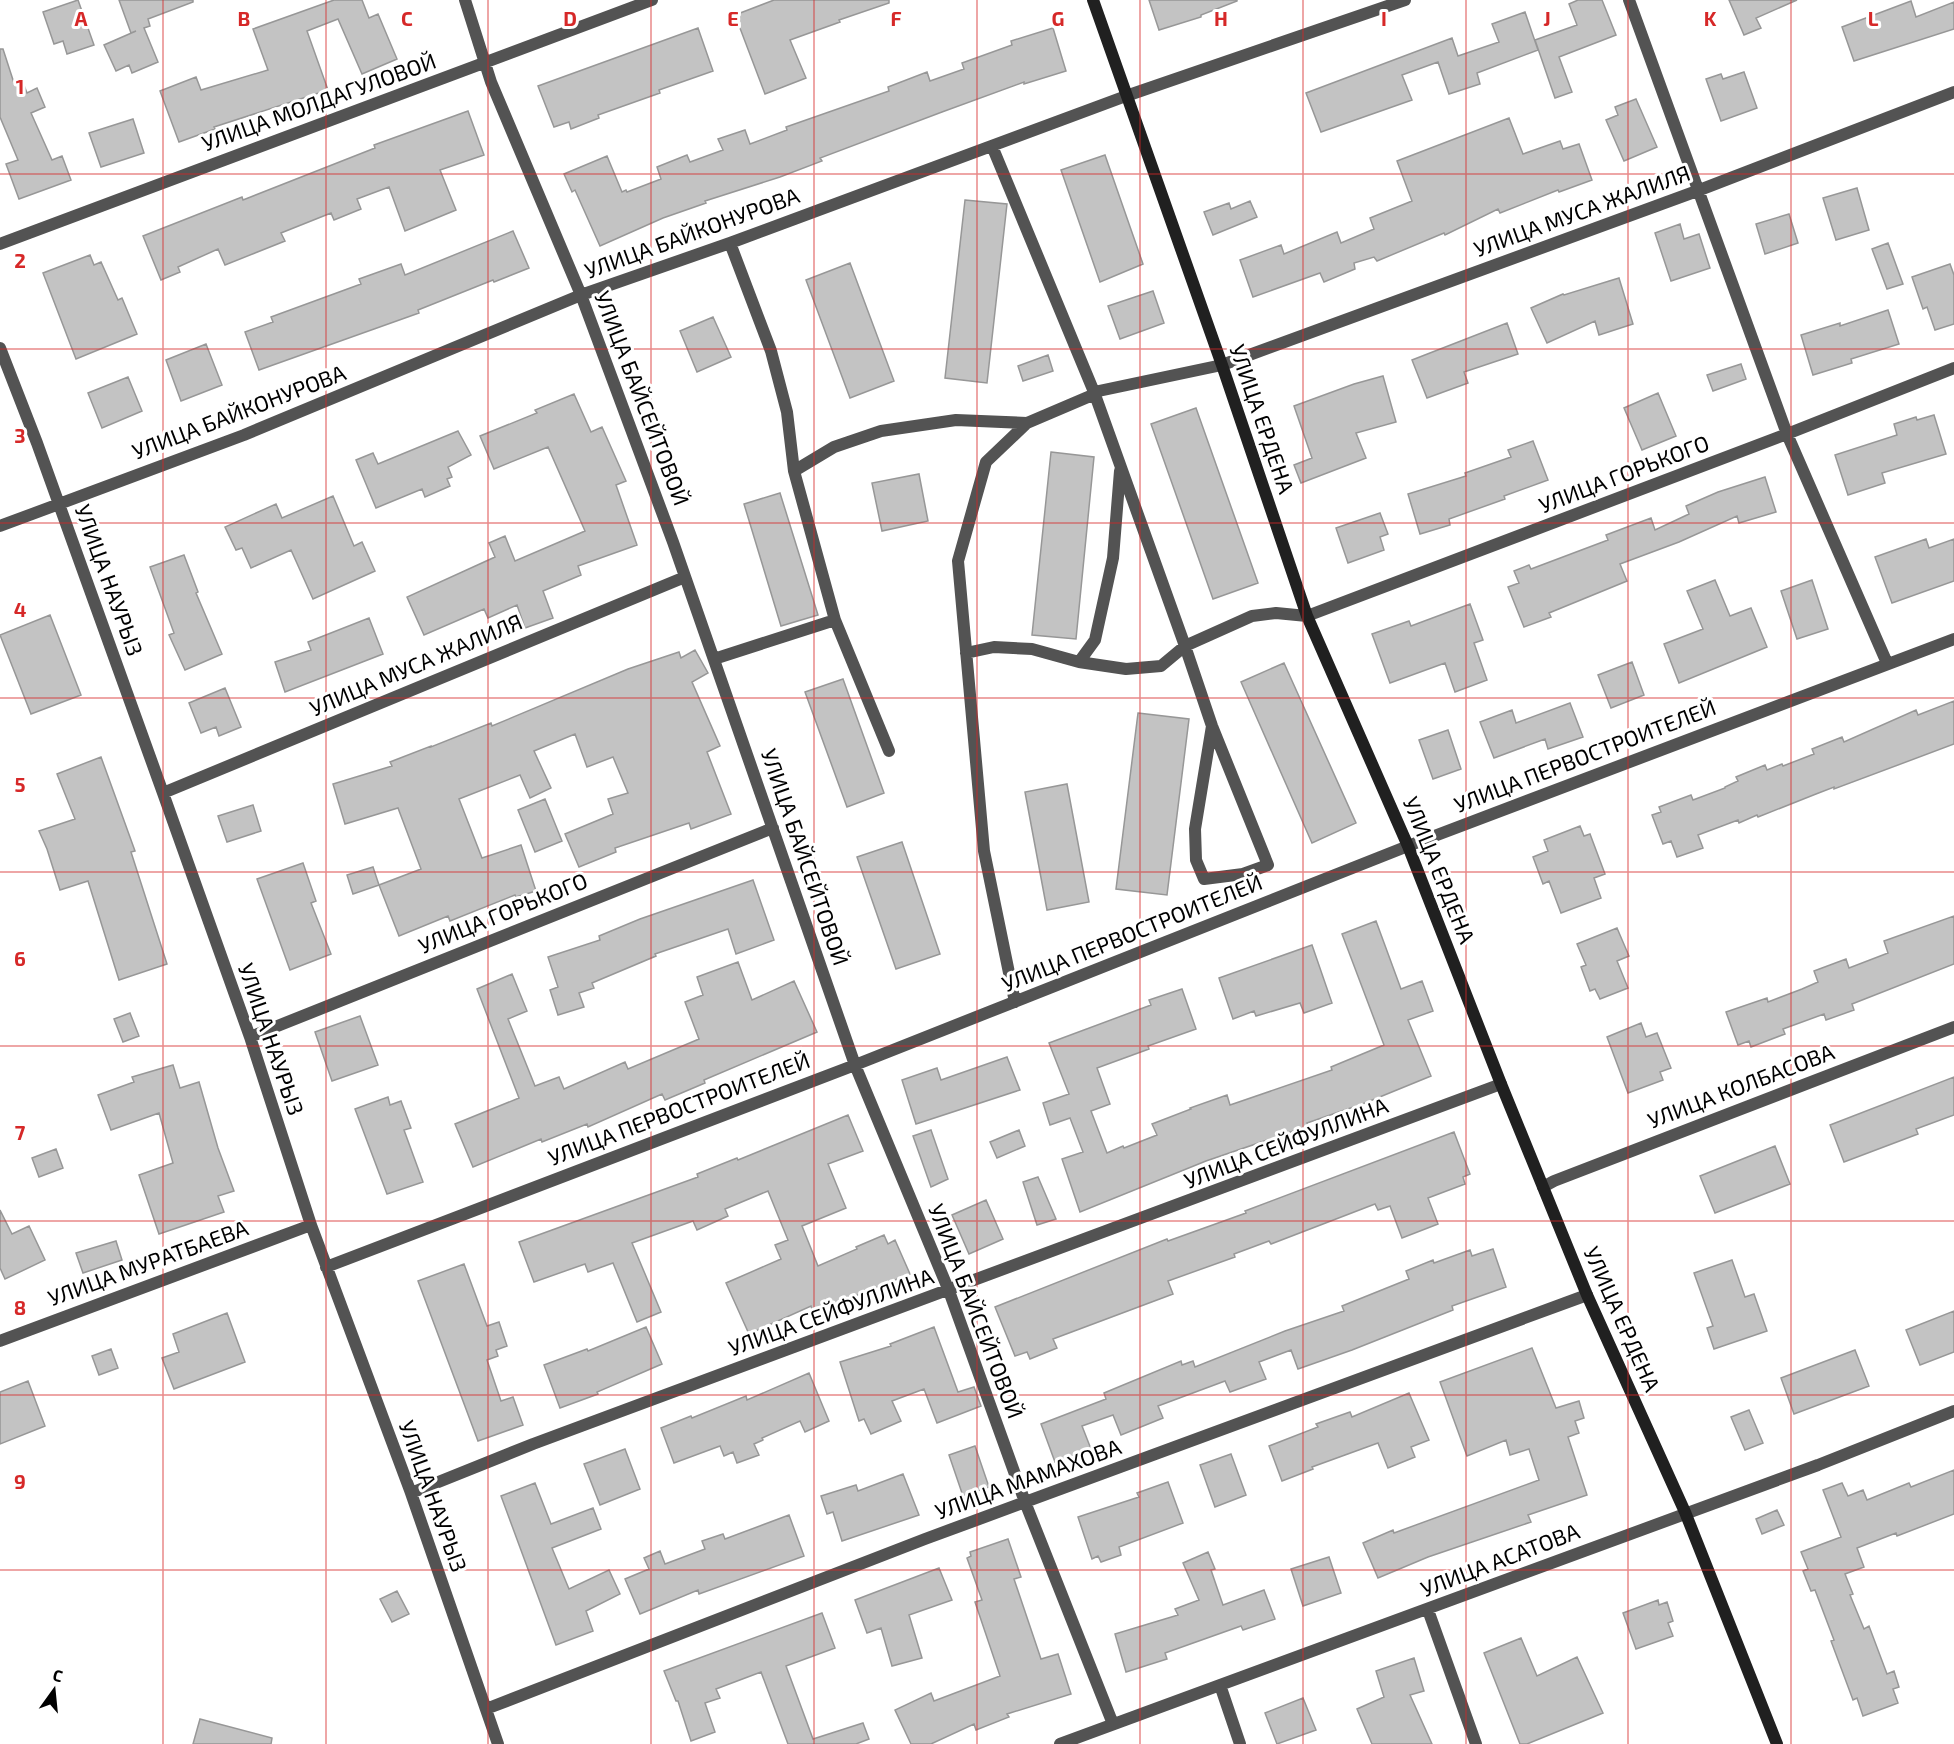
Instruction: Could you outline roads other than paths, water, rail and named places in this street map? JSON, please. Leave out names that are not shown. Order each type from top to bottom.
[{"type":"street","name":"УЛИЦА БАЙСЕЙТОВОЙ","points":[[465,0],[492,82],[581,295],[685,576],[855,1065],[949,1291],[1025,1502],[1113,1724]]},
{"type":"street","name":"УЛИЦА МОЛДАГУЛОВОЙ","points":[[0,244],[652,0]]},
{"type":"street","name":"УЛИЦА ЕРДЕНА","points":[[1092,0],[1222,365],[1307,616],[1408,846],[1587,1295],[1685,1512],[1777,1744]]},
{"type":"street","name":"УЛИЦА БАЙКОНУРОВА","points":[[0,526],[244,435],[581,295],[730,243],[1126,96],[1405,0]]},
{"type":"street","points":[[1629,0],[1787,434],[1887,663]]},
{"type":"street","name":"УЛИЦА МУСА ЖАЛИЛЯ","points":[[1027,423],[1095,393],[1222,365],[1697,191],[1954,92]]},
{"type":"street","points":[[992,146],[1095,393],[1212,726],[1268,865],[1243,874],[1204,879],[1196,860],[1195,829],[1212,726]]},
{"type":"street","points":[[730,243],[771,351],[787,412],[794,471],[835,620],[890,751]]},
{"type":"street","name":"УЛИЦА НАУРЫЗ","points":[[0,348],[163,793],[250,1037],[311,1225],[411,1493],[498,1744]]},
{"type":"street","name":"УЛИЦА ГОРЬКОГО","points":[[1307,616],[1787,434],[1954,368]]},
{"type":"street","points":[[794,471],[834,447],[880,431],[956,420],[1027,423]]},
{"type":"street","points":[[1015,1002],[984,851],[958,561],[986,462],[1027,423]]},
{"type":"street","points":[[1079,662],[1095,640],[1113,558],[1121,466]]},
{"type":"street","name":"УЛИЦА МУСА ЖАЛИЛЯ","points":[[163,793],[685,576]]},
{"type":"street","points":[[966,653],[994,647],[1032,649],[1079,662],[1126,669],[1161,666],[1185,646],[1252,616],[1276,613],[1307,616]]},
{"type":"street","points":[[714,659],[835,620]]},
{"type":"street","name":"УЛИЦА ПЕРВОСТРОИТЕЛЕЙ","points":[[326,1266],[855,1065],[1408,846],[1954,639]]},
{"type":"street","name":"УЛИЦА ГОРЬКОГО","points":[[250,1037],[772,828]]},
{"type":"street","name":"УЛИЦА КОЛБАСОВА","points":[[1543,1187],[1954,1027]]},
{"type":"street","name":"УЛИЦА СЕЙФУЛЛИНА","points":[[411,1493],[533,1444],[1502,1084]]},
{"type":"street","name":"УЛИЦА МУРАТБАЕВА","points":[[0,1341],[311,1225]]},
{"type":"street","name":"УЛИЦА МАМАХОВА","points":[[486,1709],[1025,1502],[1587,1295]]},
{"type":"street","name":"УЛИЦА АСАТОВА","points":[[1060,1744],[1428,1610],[1685,1512],[1818,1465],[1954,1411]]},
{"type":"street","points":[[1428,1610],[1476,1744]]},
{"type":"street","points":[[1220,1685],[1240,1744]]}]
